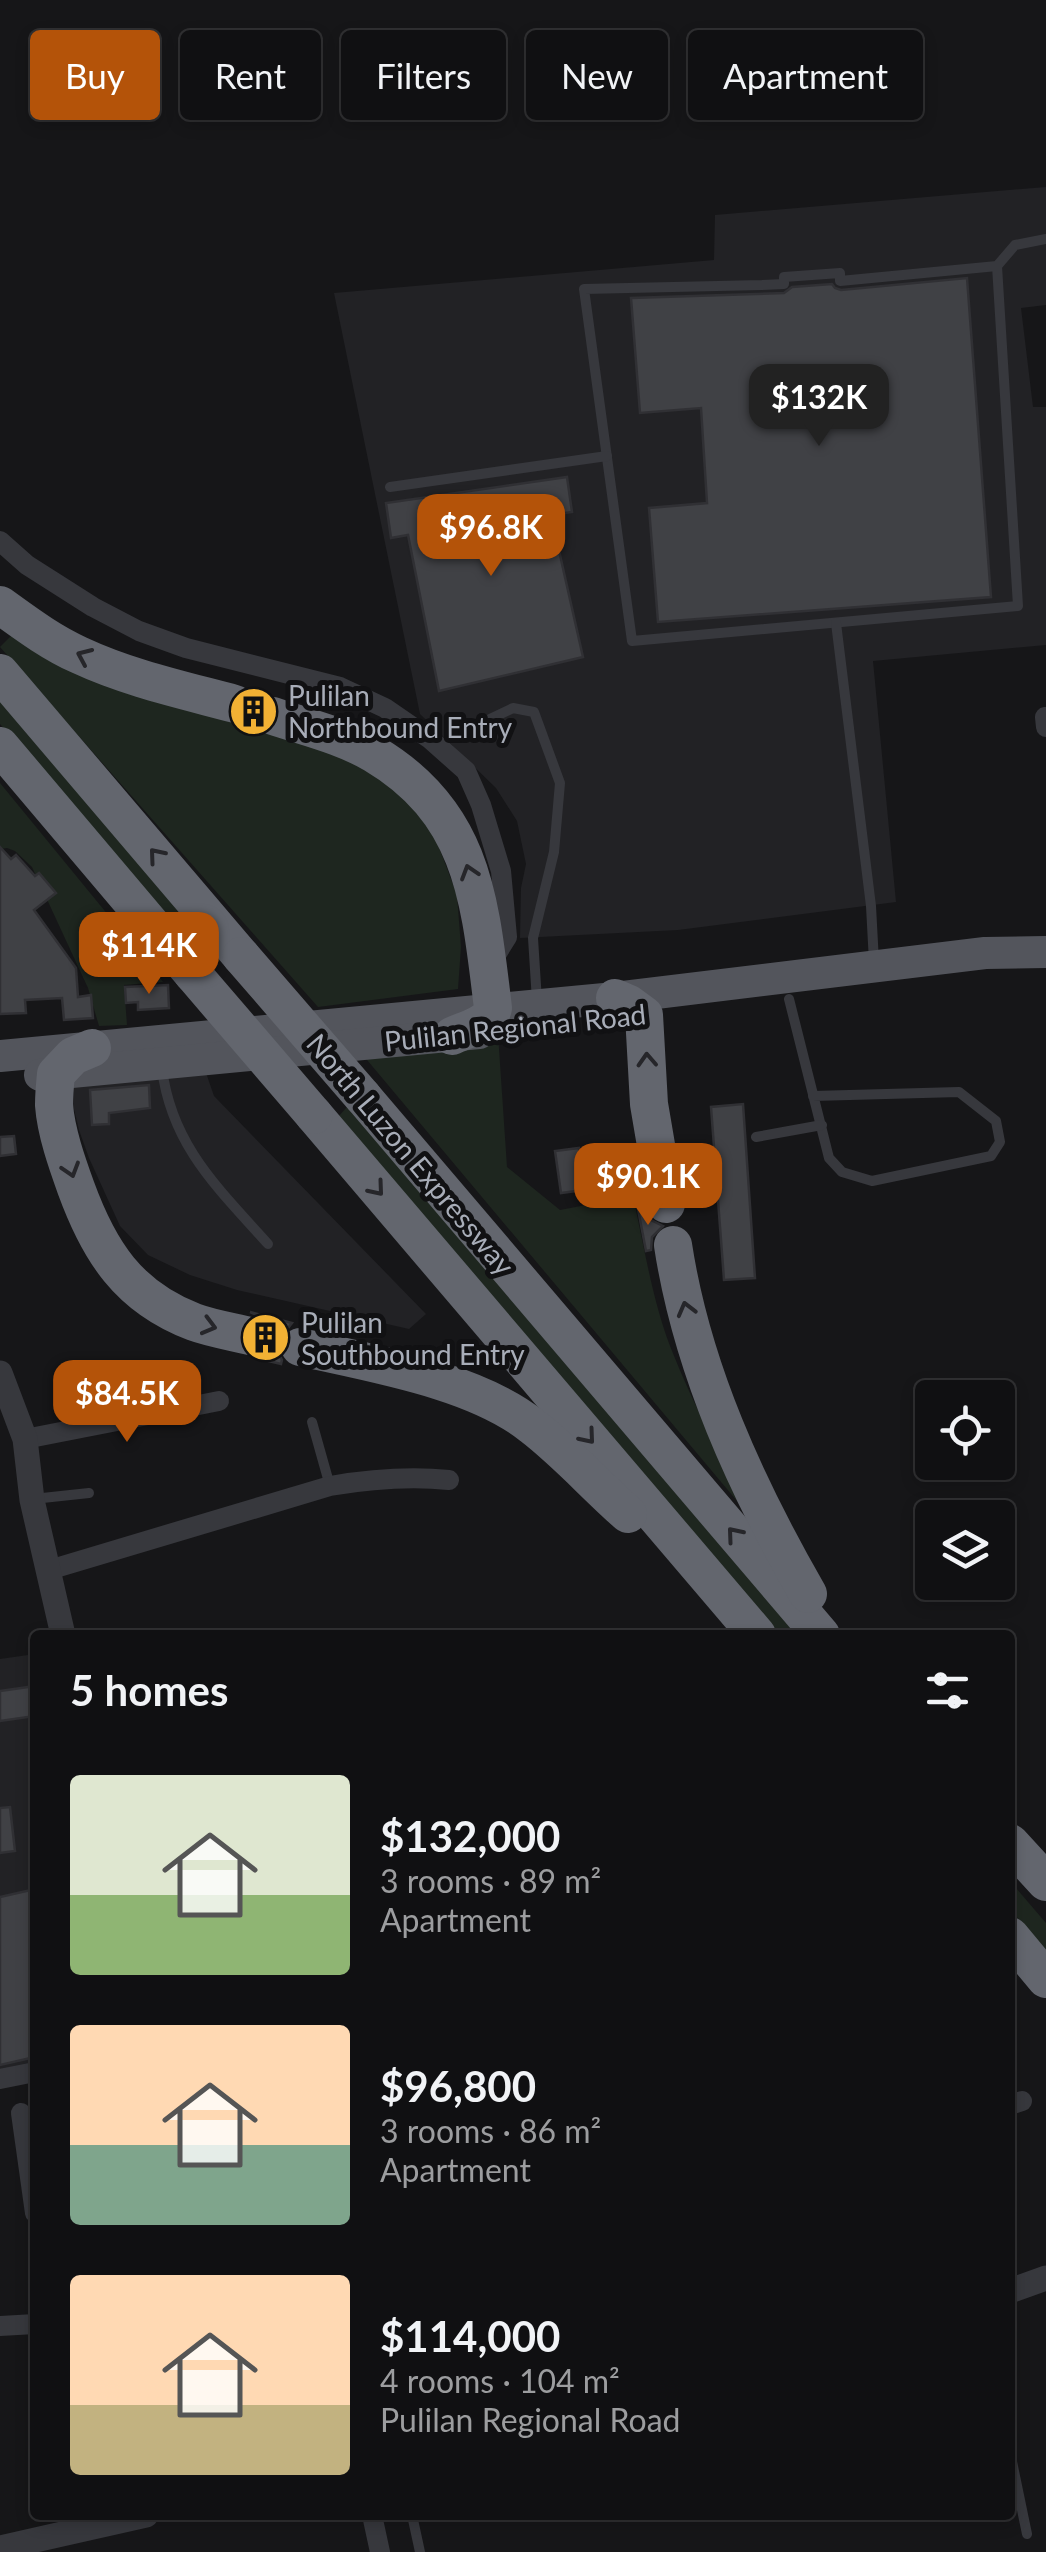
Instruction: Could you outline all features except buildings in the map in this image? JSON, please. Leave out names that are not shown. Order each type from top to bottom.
[{"type":"highway","points":[[0,605],[77,654],[126,674],[235,704]]},
{"type":"highway","name":"North Luzon Expressway","points":[[0,673],[817,1630]]},
{"type":"highway","points":[[273,716],[371,752],[406,775],[451,828],[468,862],[481,915],[494,1008],[485,1022],[452,1036]]},
{"type":"highway","name":"North Luzon Expressway","points":[[0,746],[749,1626]]},
{"type":"highway","points":[[629,1007],[666,1204]]},
{"type":"highway","points":[[92,1048],[74,1056],[56,1074],[54,1106],[86,1216],[118,1270],[140,1291],[195,1322],[254,1337]]},
{"type":"highway","points":[[673,1244],[679,1283],[703,1372],[772,1532],[829,1630]]},
{"type":"highway","points":[[300,1347],[459,1389],[529,1423],[749,1626]]},
{"type":"highway","points":[[1015,1848],[1046,1882]]},
{"type":"highway","points":[[1015,1942],[1046,1979]]},
{"type":"main road","name":"Pulilan Regional Road","points":[[0,1078],[452,1036],[874,968],[986,953],[1035,953]]},
{"type":"main road","name":"Pulilan Regional Road","points":[[0,1056],[537,1004],[629,1007],[789,998],[966,977],[1035,953]]},
{"type":"street","points":[[0,542],[93,608],[139,632],[186,648],[340,686],[385,708],[430,738],[466,771],[501,870],[507,938],[488,968]]},
{"type":"street","points":[[1045,717],[1046,727]]},
{"type":"street","points":[[0,1373],[25,1440],[32,1500],[63,1630]]},
{"type":"street","points":[[25,1440],[219,1401]]},
{"type":"street","points":[[49,1570],[330,1486],[376,1478],[449,1480]]},
{"type":"street","points":[[0,2079],[30,2073]]},
{"type":"street","points":[[21,2113],[30,2177]]},
{"type":"street","points":[[1015,2289],[1046,2278]]},
{"type":"street","points":[[0,2326],[30,2324]]},
{"type":"street","points":[[0,2548],[124,2520]]},
{"type":"street","points":[[373,2520],[380,2552]]},
{"type":"lane","points":[[997,266],[840,281],[840,273],[784,277],[784,284],[584,288],[632,641],[1018,606],[997,266],[1014,245],[1046,240]]},
{"type":"lane","points":[[390,487],[607,456]]},
{"type":"lane","points":[[836,623],[871,906],[874,968]]},
{"type":"lane","points":[[490,719],[514,708],[534,712],[560,783],[554,852],[533,938],[537,1004]]},
{"type":"lane","points":[[789,998],[829,1158],[842,1172],[872,1181],[990,1156],[1000,1142],[996,1121],[960,1092],[814,1096]]},
{"type":"lane","points":[[162,1065],[170,1110],[187,1146],[221,1192],[268,1244]]},
{"type":"lane","points":[[756,1138],[822,1125]]},
{"type":"lane","points":[[312,1422],[330,1486]]},
{"type":"lane","points":[[32,1500],[89,1493]]},
{"type":"lane","points":[[1015,2476],[1027,2534]]},
{"type":"lane","points":[[413,2520],[420,2552]]},
{"type":"shaded area","points":[[1046,187],[1046,305],[1021,308],[1033,407],[1046,407],[1046,645],[873,661],[896,902],[678,930],[520,938],[521,888],[526,864],[517,821],[496,788],[420,714],[334,293],[714,260],[715,215]]},
{"type":"shaded area","points":[[16,631],[86,667],[316,738],[410,797],[434,834],[457,895],[461,947],[458,989],[318,1007],[0,647]]},
{"type":"shaded area","points":[[0,697],[222,959],[211,968],[0,724]]},
{"type":"shaded area","points":[[0,783],[163,982],[124,985],[127,1025],[99,1026],[88,988],[32,867],[15,851],[0,849]]},
{"type":"shaded area","points":[[498,1034],[507,1167],[560,1210],[633,1196],[653,1291],[670,1346],[700,1415],[758,1526],[357,1048]]},
{"type":"shaded area","points":[[204,1067],[214,1096],[426,1314],[409,1329],[237,1290],[190,1275],[148,1255],[120,1226],[89,1158],[68,1084]]},
{"type":"shaded area","points":[[347,1107],[797,1630],[773,1630],[337,1118]]},
{"type":"shaded area","points":[[30,1655],[30,2065],[0,2072],[0,1659]]},
{"type":"shaded area","points":[[1015,1887],[1046,1923],[1046,1951],[1015,1915]]},
{"type":"place","name":"Pulilan Northbound Entry","points":[[253,711]]},
{"type":"place","name":"Pulilan Southbound Entry","points":[[266,1338]]}]
